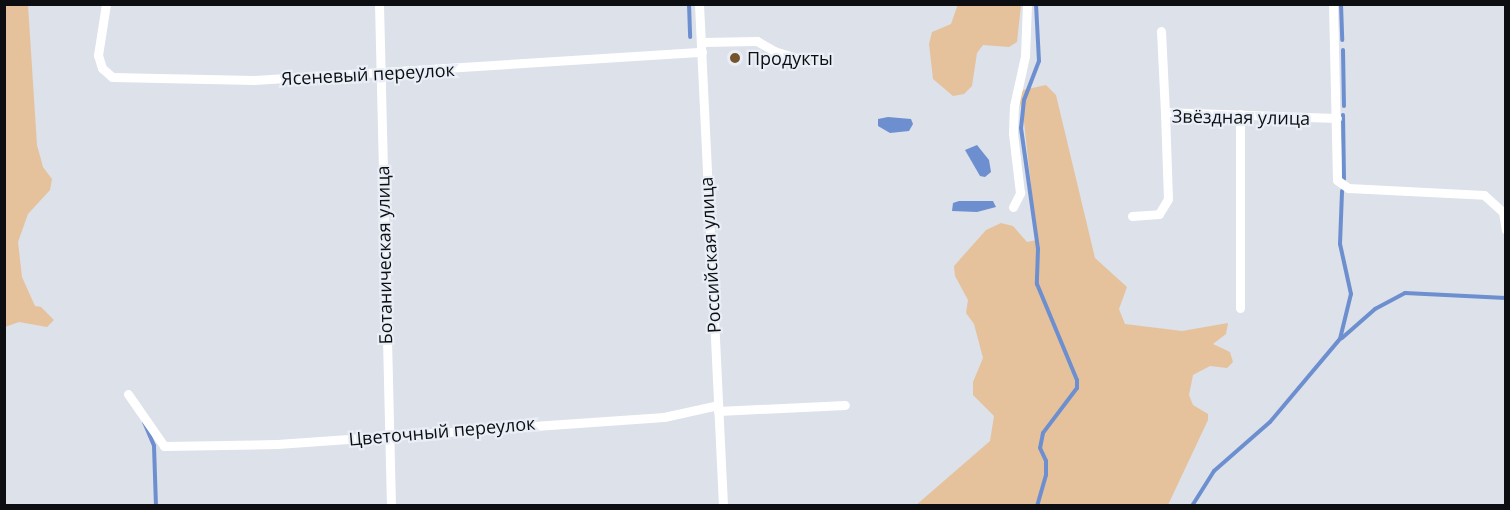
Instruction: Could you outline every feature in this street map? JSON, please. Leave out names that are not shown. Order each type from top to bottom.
[{"type":"street","name":"Ясеневый переулок","points":[[106,4],[98,55],[102,68],[112,77],[254,80],[380,74],[702,52]]},
{"type":"street","name":"Ботаническая улица","points":[[378,4],[390,506]]},
{"type":"street","name":"Российская улица","points":[[699,4],[723,506]]},
{"type":"street","points":[[1013,207],[1020,193],[1012,133],[1014,106],[1026,48],[1027,4]]},
{"type":"street","name":"Звёздная улица","points":[[1333,4],[1337,180],[1348,188],[1484,195],[1503,212],[1506,230]]},
{"type":"street","points":[[1161,32],[1165,112]]},
{"type":"street","points":[[701,42],[757,40],[774,51],[802,60]]},
{"type":"street","name":"Звёздная улица","points":[[1132,216],[1159,214],[1168,199],[1165,112],[1337,118]]},
{"type":"street","points":[[1240,114],[1240,308]]},
{"type":"street","name":"Цветочный переулок","points":[[128,394],[164,446],[277,444],[664,417],[718,408],[845,405]]},
{"type":"shaded area","points":[[5,4],[28,5],[37,145],[43,167],[52,179],[50,190],[28,214],[18,242],[22,277],[35,306],[41,307],[54,320],[47,327],[19,322],[5,327]]},
{"type":"shaded area","points":[[958,4],[1021,5],[1017,42],[1009,47],[983,45],[977,53],[972,86],[964,94],[953,96],[933,79],[929,44],[932,32],[951,24]]},
{"type":"shaded area","points":[[1046,85],[1056,95],[1095,258],[1127,287],[1119,309],[1125,324],[1182,331],[1228,323],[1226,334],[1213,344],[1230,352],[1233,362],[1227,368],[1210,366],[1193,375],[1189,395],[1193,405],[1208,414],[1208,420],[1168,505],[915,506],[990,441],[994,416],[973,395],[973,382],[983,358],[974,324],[966,313],[968,300],[955,276],[954,266],[986,230],[1001,223],[1013,226],[1027,242],[1037,240],[1023,113],[1018,97],[1023,90]]},
{"type":"water","points":[[888,117],[911,119],[913,124],[909,131],[890,133],[878,126],[878,119]]},
{"type":"water","points":[[977,145],[989,160],[991,172],[985,177],[980,176],[965,150]]},
{"type":"water","points":[[993,201],[996,207],[977,212],[952,211],[953,203]]},
{"type":"waterway","points":[[689,4],[690,37]]},
{"type":"waterway","points":[[1036,4],[1039,61],[1024,100],[1021,128],[1038,249],[1037,284],[1077,380],[1077,388],[1043,433],[1040,448],[1046,461],[1046,475],[1037,506]]},
{"type":"waterway","points":[[1341,4],[1342,40]]},
{"type":"waterway","points":[[1343,50],[1344,106]]},
{"type":"waterway","points":[[1343,115],[1344,179]]},
{"type":"waterway","points":[[1192,506],[1214,471],[1270,422],[1340,339],[1351,294],[1340,244],[1342,191]]},
{"type":"waterway","points":[[1342,338],[1375,309],[1405,293],[1506,298]]},
{"type":"waterway","points":[[144,422],[154,446],[156,506]]},
{"type":"place","name":"Продукты","points":[[735,58]]}]
